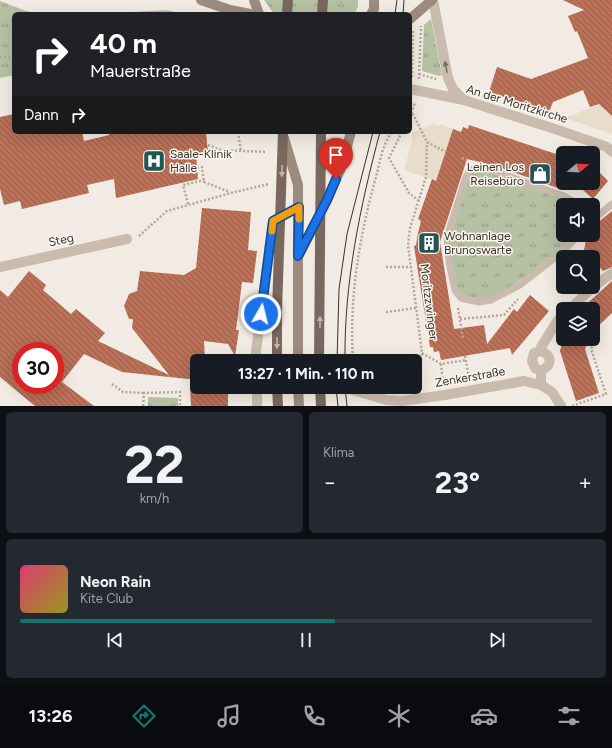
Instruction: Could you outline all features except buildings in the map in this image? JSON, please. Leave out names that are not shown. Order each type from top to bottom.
[{"type":"main road","points":[[287,12],[288,0]]},
{"type":"main road","points":[[322,12],[323,0]]},
{"type":"main road","points":[[277,354],[283,134]]},
{"type":"main road","points":[[320,354],[322,134]]},
{"type":"main road","points":[[277,394],[278,406]]},
{"type":"main road","points":[[320,394],[321,406]]},
{"type":"street","points":[[201,0],[240,12]]},
{"type":"street","points":[[254,0],[258,12]]},
{"type":"street","points":[[415,14],[432,0],[448,78],[453,89],[464,100]]},
{"type":"street","name":"An der Moritzkirche","points":[[412,90],[464,100],[610,148]]},
{"type":"street","points":[[284,134],[298,185],[298,354]]},
{"type":"street","points":[[298,256],[327,200],[338,174],[350,134]]},
{"type":"street","points":[[256,354],[273,221],[299,207]]},
{"type":"street","name":"Steg","points":[[0,267],[127,239]]},
{"type":"street","points":[[600,281],[612,272]]},
{"type":"street","points":[[577,302],[585,294]]},
{"type":"street","points":[[556,325],[541,347],[541,351],[534,353],[532,360],[535,368],[541,371],[541,385],[552,392],[561,406]]},
{"type":"street","name":"Zenkerstraße","points":[[366,394],[386,400],[402,401],[524,381],[541,385]]},
{"type":"street","points":[[257,394],[257,406]]},
{"type":"street","points":[[298,394],[299,406]]},
{"type":"lane","name":"Moritzzwinger","points":[[455,290],[447,237],[466,177],[470,170],[479,168],[494,171],[567,198]]},
{"type":"lane","points":[[600,213],[612,204]]},
{"type":"lane","points":[[567,250],[573,242]]},
{"type":"lane","points":[[455,290],[461,298],[480,302],[491,300],[520,285],[556,260]]},
{"type":"path","points":[[412,90],[415,14]]},
{"type":"path","points":[[412,90],[420,74],[415,14]]},
{"type":"path","points":[[0,56],[12,58]]},
{"type":"path","points":[[412,114],[427,142],[446,152]]},
{"type":"path","points":[[238,134],[241,151]]},
{"type":"path","points":[[353,354],[354,288],[357,265],[373,188],[386,141],[391,134]]},
{"type":"path","points":[[401,134],[389,158],[409,193],[420,201]]},
{"type":"path","name":"Moritzzwinger","points":[[402,401],[417,385],[422,353],[408,245],[410,228],[420,201],[426,178],[427,142]]},
{"type":"path","points":[[208,145],[222,150],[267,152]]},
{"type":"path","points":[[197,168],[202,167],[204,182],[231,193]]},
{"type":"path","points":[[188,204],[183,185],[204,180]]},
{"type":"path","points":[[127,239],[138,236],[167,211],[231,193],[273,184]]},
{"type":"path","points":[[386,267],[411,267]]},
{"type":"path","points":[[455,290],[463,339]]},
{"type":"path","points":[[386,312],[416,308]]},
{"type":"path","points":[[572,406],[606,394],[591,349],[592,346]]},
{"type":"path","points":[[422,353],[441,364],[466,360]]},
{"type":"path","points":[[466,356],[471,390]]},
{"type":"path","points":[[441,364],[445,395]]},
{"type":"path","points":[[112,384],[123,392],[180,392],[180,406]]},
{"type":"path","points":[[143,406],[144,393]]},
{"type":"green space","points":[[264,0],[358,0],[356,12],[273,12]]},
{"type":"green space","points":[[0,1],[31,12],[12,12],[12,75],[0,78]]},
{"type":"green space","points":[[167,10],[174,12],[132,12]]},
{"type":"green space","points":[[431,19],[442,75],[439,76],[422,71],[424,25]]},
{"type":"green space","points":[[479,168],[560,198],[556,198],[556,242],[572,242],[564,250],[556,250],[556,256],[491,300],[473,301],[455,290],[447,237],[466,177]]},
{"type":"green space","points":[[148,397],[178,398],[178,406],[148,406]]},
{"type":"shaded area","points":[[605,102],[612,109],[612,134],[565,118]]},
{"type":"shaded area","points":[[433,124],[440,126],[441,124],[453,129],[436,181],[404,170],[413,138],[411,137],[412,133]]},
{"type":"tram line","points":[[395,12],[397,0]]},
{"type":"tram line","points":[[403,12],[404,0]]},
{"type":"tram line","points":[[337,354],[339,289],[347,234],[372,134]]},
{"type":"tram line","points":[[345,354],[345,332],[350,274],[366,188],[380,134]]},
{"type":"tram line","points":[[337,394],[338,406]]},
{"type":"tram line","points":[[346,394],[347,406]]},
{"type":"slow traffic","points":[[272,231],[273,221],[299,207],[299,219]]},
{"type":"place","name":"Saale-Klinik Halle","points":[[154,161]]},
{"type":"place","name":"Leinen Los Reisebüro","points":[[540,174]]},
{"type":"place","name":"Wohnanlage Brunoswarte","points":[[429,243]]},
{"type":"route","points":[[261,314],[273,221],[299,207],[298,256],[327,200],[336,179]]}]
